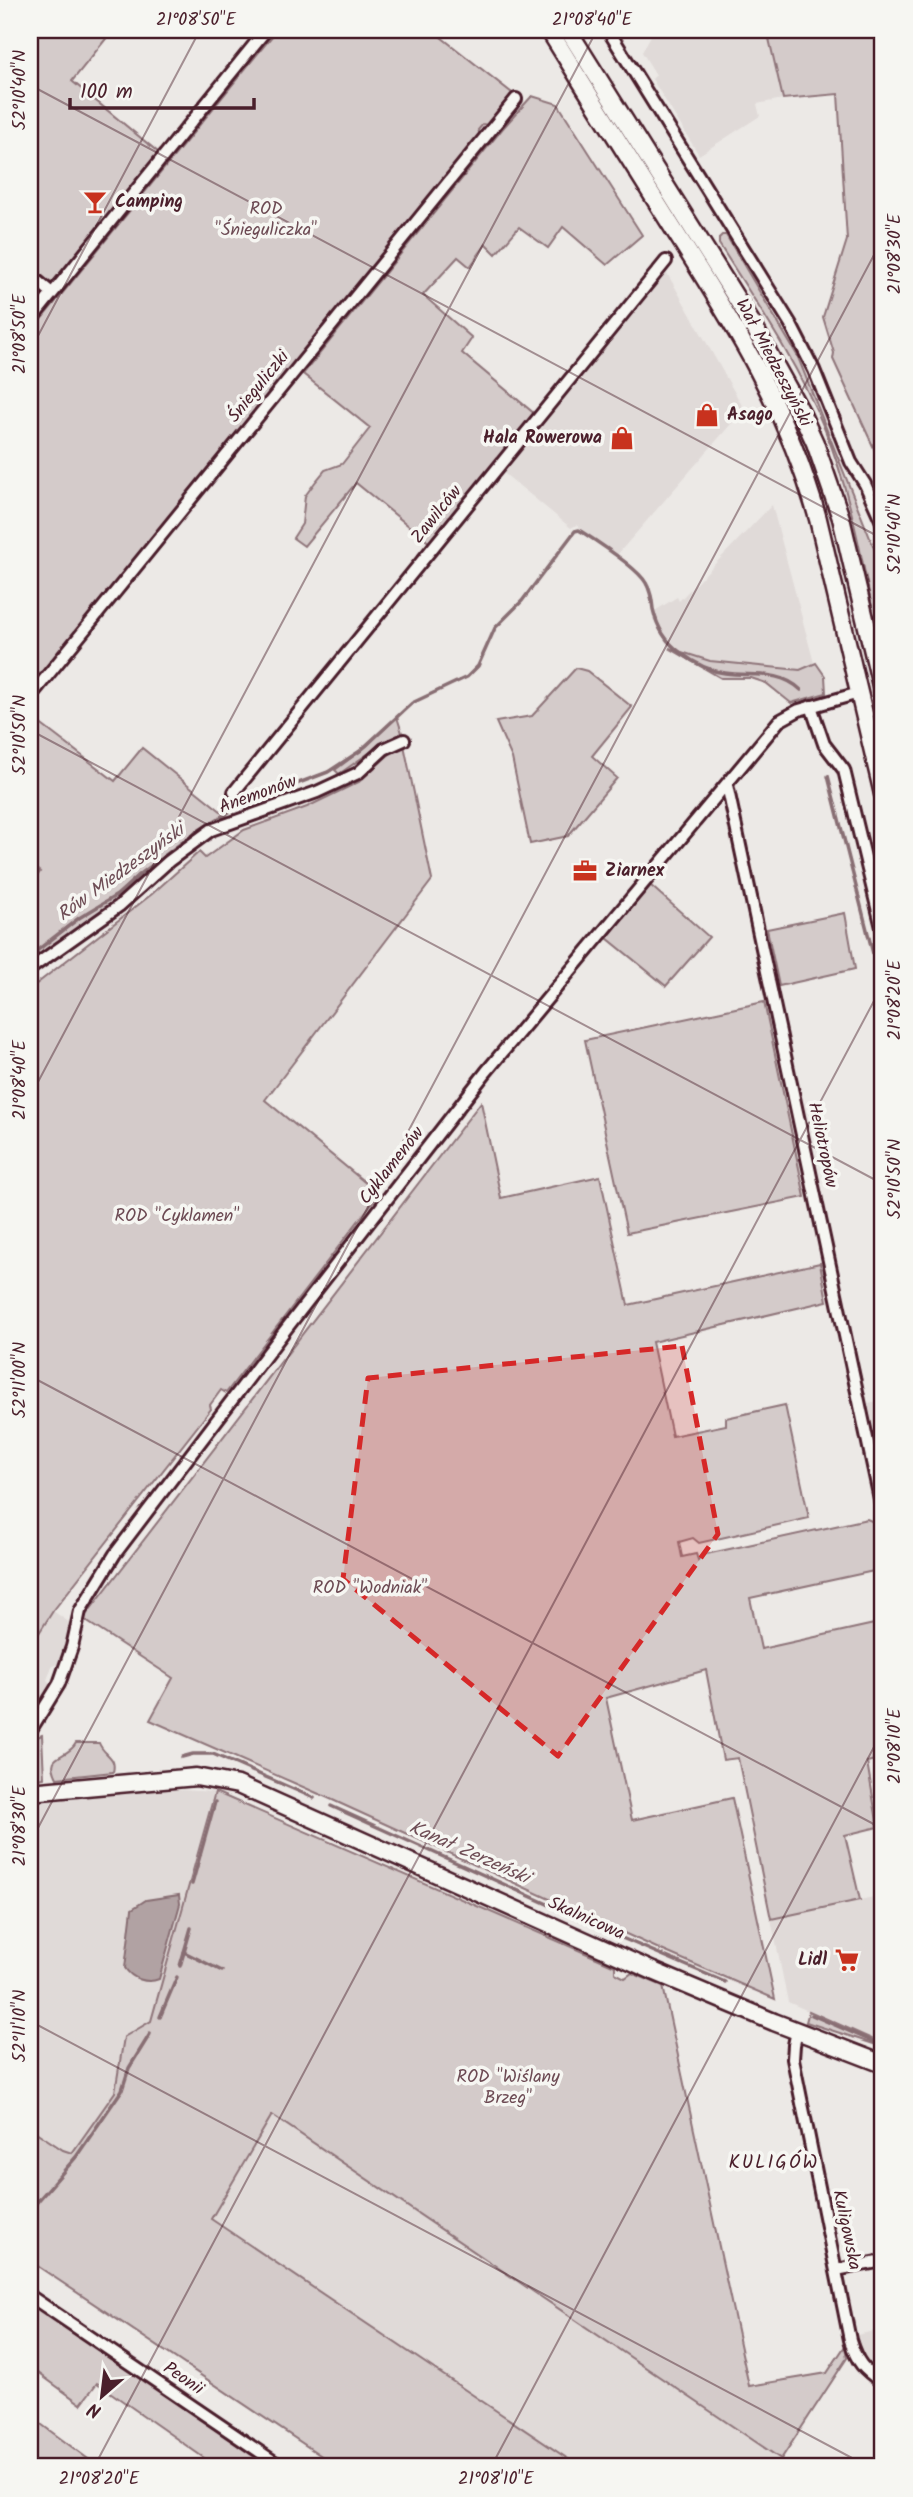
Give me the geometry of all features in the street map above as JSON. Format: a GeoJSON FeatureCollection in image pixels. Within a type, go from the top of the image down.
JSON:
{"type":"FeatureCollection","features":[{"type":"Feature","properties":{"kind":"main road","name":"Wał Miedzeszyński"},"geometry":{"type":"LineString","coordinates":[[549,30],[741,338],[776,403],[813,502],[883,794]]}},
{"type":"Feature","properties":{"kind":"main road","name":"Wał Miedzeszyński"},"geometry":{"type":"LineString","coordinates":[[568,30],[753,324],[800,410],[819,452],[841,518],[883,694]]}},
{"type":"Feature","properties":{"kind":"main road","name":"Skalnicowa"},"geometry":{"type":"LineString","coordinates":[[30,1792],[196,1777],[238,1785],[653,1970],[883,2064]]}},
{"type":"Feature","properties":{"kind":"street"},"geometry":{"type":"LineString","coordinates":[[30,321],[267,30]]}},
{"type":"Feature","properties":{"kind":"street"},"geometry":{"type":"LineString","coordinates":[[608,30],[790,323],[814,370],[851,462],[883,524]]}},
{"type":"Feature","properties":{"kind":"street","name":"Śnieguliczki"},"geometry":{"type":"LineString","coordinates":[[30,697],[516,99]]}},
{"type":"Feature","properties":{"kind":"street","name":"Zawilców"},"geometry":{"type":"LineString","coordinates":[[234,792],[666,261]]}},
{"type":"Feature","properties":{"kind":"street"},"geometry":{"type":"LineString","coordinates":[[30,275],[52,293]]}},
{"type":"Feature","properties":{"kind":"street","name":"Cyklamenów"},"geometry":{"type":"LineString","coordinates":[[30,1731],[59,1684],[72,1647],[80,1611],[115,1554],[486,1072],[779,721],[811,706],[859,693]]}},
{"type":"Feature","properties":{"kind":"street"},"geometry":{"type":"LineString","coordinates":[[811,706],[824,744],[844,770],[883,932]]}},
{"type":"Feature","properties":{"kind":"street","name":"Anemonów"},"geometry":{"type":"LineString","coordinates":[[30,969],[119,906],[169,861],[211,830],[327,788],[358,773],[384,748],[404,740]]}},
{"type":"Feature","properties":{"kind":"street","name":"Heliotropów"},"geometry":{"type":"LineString","coordinates":[[727,785],[883,1513]]}},
{"type":"Feature","properties":{"kind":"street","name":"Kuligowska"},"geometry":{"type":"LineString","coordinates":[[797,2031],[793,2059],[856,2360],[883,2383]]}},
{"type":"Feature","properties":{"kind":"street"},"geometry":{"type":"LineString","coordinates":[[836,2270],[883,2261]]}},
{"type":"Feature","properties":{"kind":"street","name":"Peonii"},"geometry":{"type":"LineString","coordinates":[[30,2295],[282,2467]]}},
{"type":"Feature","properties":{"kind":"highlighted area"},"geometry":{"type":"Polygon","coordinates":[[[682,1346],[718,1534],[558,1756],[343,1579],[368,1378],[682,1346]]]}},
{"type":"Feature","properties":{"kind":"shaded area"},"geometry":{"type":"Polygon","coordinates":[[[654,30],[767,30],[783,99],[757,104],[760,116],[699,155],[652,79],[656,75],[642,52],[654,30]]]}},
{"type":"Feature","properties":{"kind":"shaded area"},"geometry":{"type":"Polygon","coordinates":[[[663,270],[744,409],[617,555],[576,525],[571,528],[500,470],[663,270]]]}},
{"type":"Feature","properties":{"kind":"shaded area"},"geometry":{"type":"Polygon","coordinates":[[[772,505],[814,663],[801,670],[710,661],[669,648],[653,619],[653,612],[677,597],[679,601],[772,505]]]}},
{"type":"Feature","properties":{"kind":"shaded area"},"geometry":{"type":"Polygon","coordinates":[[[883,1400],[883,1477],[868,1403],[883,1400]]]}},
{"type":"Feature","properties":{"kind":"shaded area"},"geometry":{"type":"Polygon","coordinates":[[[53,1611],[73,1625],[62,1663],[52,1666],[47,1680],[50,1683],[46,1689],[48,1692],[30,1719],[30,1647],[53,1611]]]}},
{"type":"Feature","properties":{"kind":"shaded area"},"geometry":{"type":"Polygon","coordinates":[[[164,1789],[215,1792],[151,2021],[124,2037],[115,2092],[72,2153],[30,2128],[30,1803],[164,1789]]]}},
{"type":"Feature","properties":{"kind":"shaded area"},"geometry":{"type":"Polygon","coordinates":[[[179,1895],[180,1904],[159,1979],[145,1981],[136,1978],[125,1968],[132,1909],[146,1900],[179,1895]]]}},
{"type":"Feature","properties":{"kind":"shaded area"},"geometry":{"type":"Polygon","coordinates":[[[883,1895],[883,2044],[788,2002],[771,1919],[883,1895]]]}},
{"type":"Feature","properties":{"kind":"shaded area"},"geometry":{"type":"Polygon","coordinates":[[[272,2115],[793,2467],[580,2467],[211,2218],[272,2115]]]}},
{"type":"Feature","properties":{"kind":"shaded area"},"geometry":{"type":"Polygon","coordinates":[[[883,2329],[883,2370],[861,2355],[857,2335],[883,2329]]]}},
{"type":"Feature","properties":{"kind":"green space"},"geometry":{"type":"Polygon","coordinates":[[[30,30],[113,30],[72,81],[159,153],[51,284],[30,267],[30,30]]]}},
{"type":"Feature","properties":{"kind":"green space","name":"ROD \"Śnieguliczka\""},"geometry":{"type":"Polygon","coordinates":[[[277,30],[432,30],[512,93],[487,125],[483,124],[478,130],[480,134],[43,671],[37,673],[30,687],[30,333],[277,30]]]}},
{"type":"Feature","properties":{"kind":"green space"},"geometry":{"type":"Polygon","coordinates":[[[767,30],[883,30],[883,461],[877,455],[833,359],[834,353],[823,317],[847,240],[838,94],[783,99],[767,30]]]}},
{"type":"Feature","properties":{"kind":"green space"},"geometry":{"type":"Polygon","coordinates":[[[532,96],[558,104],[642,235],[607,265],[563,227],[548,248],[519,227],[496,254],[486,244],[470,267],[458,257],[423,295],[472,338],[462,353],[536,415],[431,544],[356,483],[304,546],[293,538],[302,524],[305,496],[325,470],[342,464],[370,428],[303,374],[532,96]]]}},
{"type":"Feature","properties":{"kind":"green space"},"geometry":{"type":"Polygon","coordinates":[[[722,235],[726,235],[797,355],[878,558],[883,574],[883,658],[852,514],[825,430],[790,358],[719,244],[722,235]]]}},
{"type":"Feature","properties":{"kind":"green space"},"geometry":{"type":"Polygon","coordinates":[[[669,648],[710,661],[800,670],[816,663],[825,676],[826,693],[791,703],[766,683],[751,678],[721,678],[669,648]]]}},
{"type":"Feature","properties":{"kind":"green space"},"geometry":{"type":"Polygon","coordinates":[[[576,668],[587,671],[632,707],[592,756],[617,778],[568,836],[530,844],[512,758],[496,722],[532,716],[576,668]]]}},
{"type":"Feature","properties":{"kind":"green space"},"geometry":{"type":"Polygon","coordinates":[[[30,716],[115,781],[142,748],[227,816],[196,835],[115,904],[30,962],[30,886],[40,872],[30,864],[30,716]]]}},
{"type":"Feature","properties":{"kind":"green space"},"geometry":{"type":"Polygon","coordinates":[[[397,717],[403,736],[382,744],[339,774],[335,770],[367,746],[397,717]]]}},
{"type":"Feature","properties":{"kind":"green space","name":"ROD \"Cyklamen\""},"geometry":{"type":"Polygon","coordinates":[[[404,745],[432,880],[265,1100],[379,1194],[226,1393],[221,1390],[210,1405],[211,1409],[53,1611],[30,1647],[30,989],[152,894],[199,852],[205,858],[244,830],[307,807],[359,782],[394,750],[404,745]]]}},
{"type":"Feature","properties":{"kind":"green space"},"geometry":{"type":"Polygon","coordinates":[[[650,885],[709,937],[666,986],[607,938],[650,885]]]}},
{"type":"Feature","properties":{"kind":"green space"},"geometry":{"type":"Polygon","coordinates":[[[845,913],[855,969],[779,986],[767,929],[845,913]]]}},
{"type":"Feature","properties":{"kind":"green space"},"geometry":{"type":"Polygon","coordinates":[[[764,1002],[805,1197],[627,1233],[585,1040],[764,1002]]]}},
{"type":"Feature","properties":{"kind":"green space","name":"ROD \"Wodniak\""},"geometry":{"type":"Polygon","coordinates":[[[481,1102],[501,1198],[600,1176],[628,1305],[820,1263],[827,1301],[652,1342],[672,1436],[726,1425],[726,1418],[785,1405],[809,1518],[699,1543],[693,1538],[679,1542],[682,1557],[696,1554],[698,1560],[702,1555],[867,1519],[874,1522],[883,1569],[750,1598],[761,1649],[883,1622],[883,1758],[867,1762],[878,1827],[845,1835],[860,1900],[771,1919],[738,1758],[723,1760],[706,1670],[606,1698],[632,1820],[732,1798],[775,1999],[150,1720],[173,1678],[83,1619],[481,1102]]]}},
{"type":"Feature","properties":{"kind":"green space"},"geometry":{"type":"Polygon","coordinates":[[[42,1735],[44,1778],[30,1780],[30,1747],[36,1738],[42,1735]]]}},
{"type":"Feature","properties":{"kind":"green space"},"geometry":{"type":"Polygon","coordinates":[[[76,1743],[99,1743],[112,1759],[113,1772],[57,1778],[53,1764],[55,1760],[76,1743]]]}},
{"type":"Feature","properties":{"kind":"green space","name":"ROD \"Wiślany Brzeg\""},"geometry":{"type":"Polygon","coordinates":[[[215,1792],[615,1966],[615,1973],[625,1978],[632,1973],[663,1986],[749,2386],[827,2373],[845,2346],[847,2358],[781,2459],[272,2115],[211,2219],[580,2467],[338,2467],[30,2261],[30,2218],[35,2212],[30,2209],[30,2128],[72,2153],[115,2092],[124,2037],[151,2021],[215,1792]]]}},
{"type":"Feature","properties":{"kind":"green space"},"geometry":{"type":"Polygon","coordinates":[[[809,2011],[883,2044],[883,2047],[806,2022],[809,2011]]]}},
{"type":"Feature","properties":{"kind":"green space"},"geometry":{"type":"Polygon","coordinates":[[[30,2301],[273,2467],[217,2467],[97,2383],[81,2404],[30,2367],[30,2301]]]}},
{"type":"Feature","properties":{"kind":"green space"},"geometry":{"type":"Polygon","coordinates":[[[30,2416],[99,2467],[30,2467],[30,2416]]]}},
{"type":"Feature","properties":{"kind":"waterway","name":"Rów Miedzeszyński"},"geometry":{"type":"LineString","coordinates":[[251,801],[328,772],[360,751],[412,703],[467,677],[478,666],[495,628],[522,601],[575,531],[579,530],[616,555],[641,577],[649,589],[660,628],[671,644],[686,657],[719,672],[774,676],[793,683],[801,690]]}},
{"type":"Feature","properties":{"kind":"waterway","name":"Rów Miedzeszyński"},"geometry":{"type":"LineString","coordinates":[[828,776],[883,993]]}},
{"type":"Feature","properties":{"kind":"waterway","name":"Rów Miedzeszyński"},"geometry":{"type":"LineString","coordinates":[[30,956],[79,918],[117,895],[196,832],[229,812]]}},
{"type":"Feature","properties":{"kind":"waterway","name":"Kanał Zerzeński"},"geometry":{"type":"LineString","coordinates":[[182,1757],[213,1754],[314,1798]]}},
{"type":"Feature","properties":{"kind":"waterway","name":"Kanał Zerzeński"},"geometry":{"type":"LineString","coordinates":[[192,1884],[215,1802]]}},
{"type":"Feature","properties":{"kind":"waterway","name":"Kanał Zerzeński"},"geometry":{"type":"LineString","coordinates":[[331,1806],[596,1926]]}},
{"type":"Feature","properties":{"kind":"waterway","name":"Kanał Zerzeński"},"geometry":{"type":"LineString","coordinates":[[180,1966],[191,1928]]}},
{"type":"Feature","properties":{"kind":"waterway","name":"Kanał Zerzeński"},"geometry":{"type":"LineString","coordinates":[[615,1935],[725,1982]]}},
{"type":"Feature","properties":{"kind":"waterway","name":"Kanał Zerzeński"},"geometry":{"type":"LineString","coordinates":[[184,1952],[222,1971]]}},
{"type":"Feature","properties":{"kind":"waterway","name":"Kanał Zerzeński"},"geometry":{"type":"LineString","coordinates":[[160,2017],[177,1977]]}},
{"type":"Feature","properties":{"kind":"waterway","name":"Kanał Zerzeński"},"geometry":{"type":"LineString","coordinates":[[812,2015],[883,2046]]}},
{"type":"Feature","properties":{"kind":"waterway","name":"Kanał Zerzeński"},"geometry":{"type":"LineString","coordinates":[[30,2210],[76,2157],[122,2090],[129,2068],[150,2034]]}},
{"type":"Feature","properties":{"kind":"place","name":"Camping"},"geometry":{"type":"Point","coordinates":[95,202]}},
{"type":"Feature","properties":{"kind":"place","name":"Asago"},"geometry":{"type":"Point","coordinates":[707,415]}},
{"type":"Feature","properties":{"kind":"place","name":"Hala Rowerowa"},"geometry":{"type":"Point","coordinates":[622,438]}},
{"type":"Feature","properties":{"kind":"place","name":"Ziarnex"},"geometry":{"type":"Point","coordinates":[585,871]}},
{"type":"Feature","properties":{"kind":"place","name":"Lidl"},"geometry":{"type":"Point","coordinates":[847,1960]}},
{"type":"Feature","properties":{"kind":"district","name":"KULIGÓW"},"geometry":{"type":"Point","coordinates":[774,2163]}}]}
